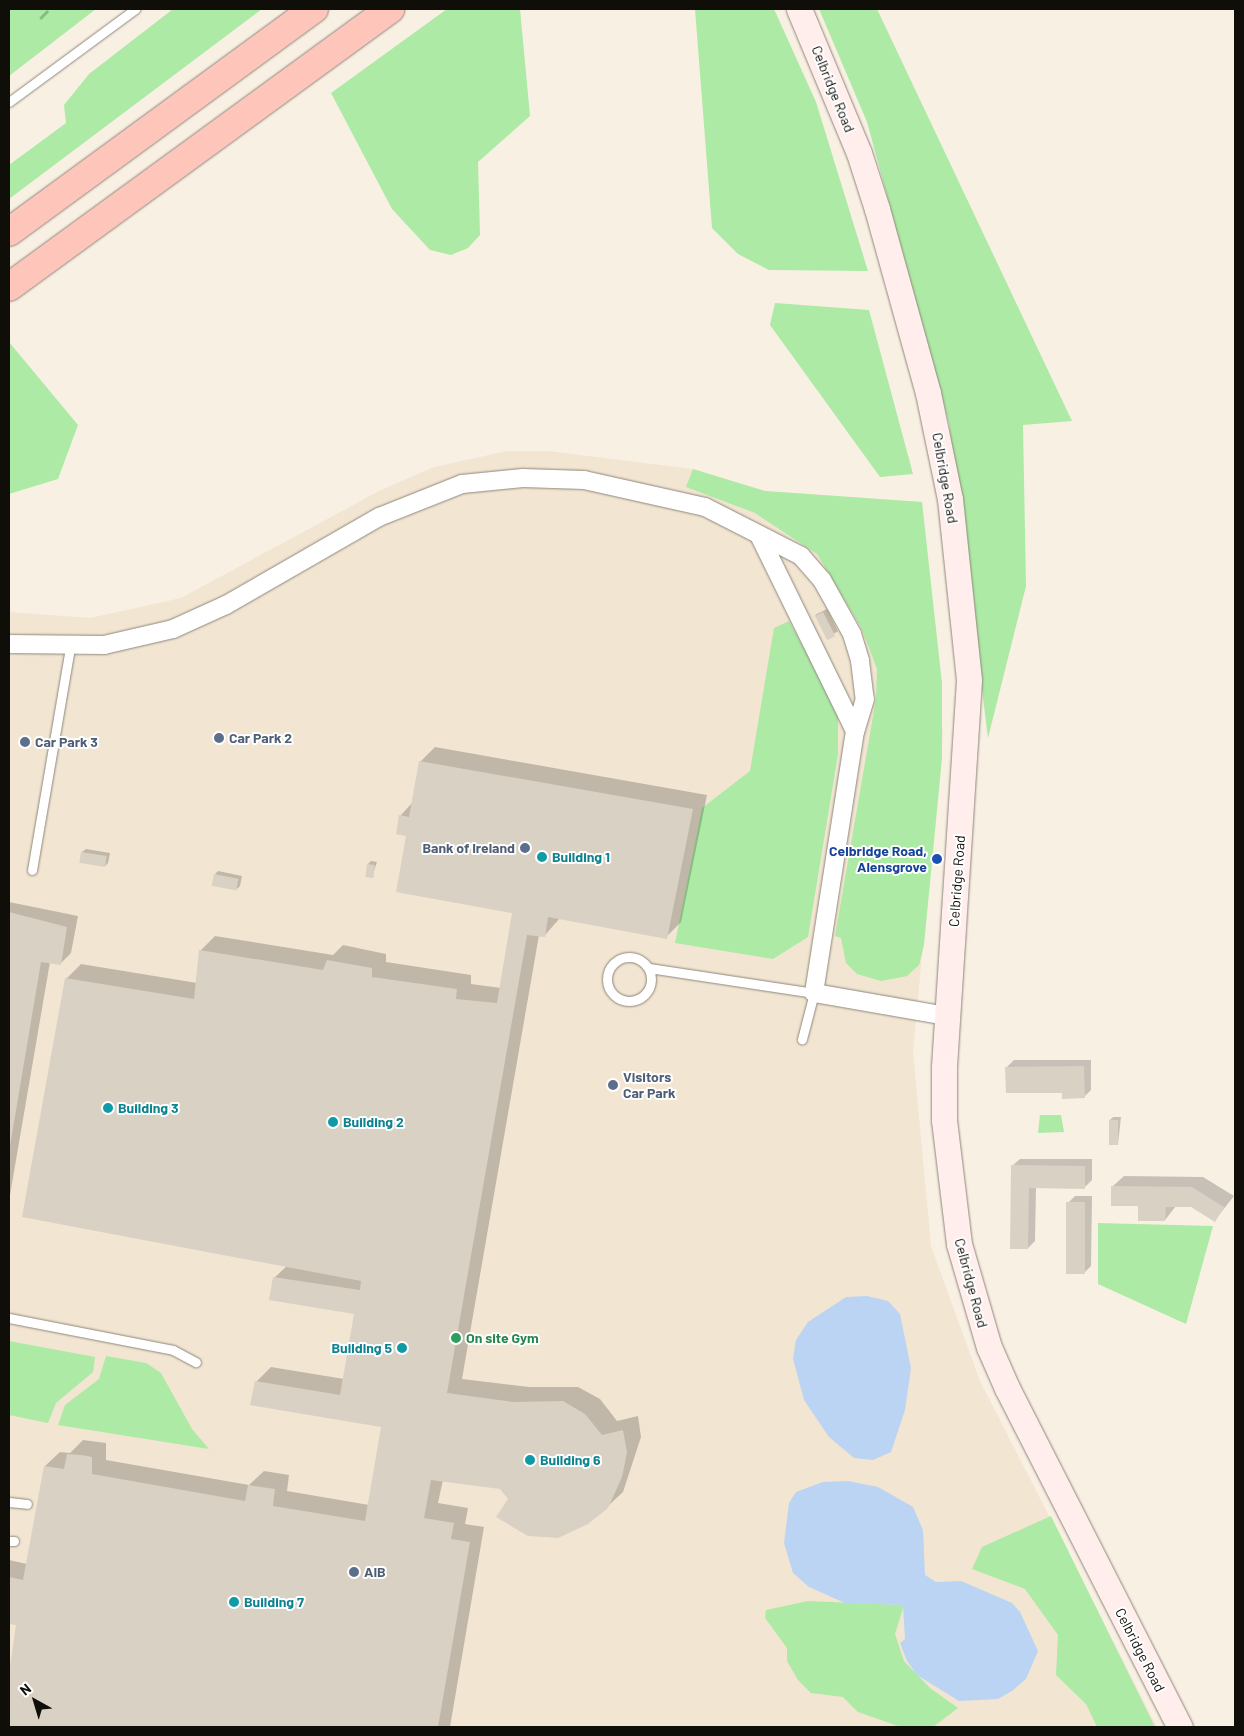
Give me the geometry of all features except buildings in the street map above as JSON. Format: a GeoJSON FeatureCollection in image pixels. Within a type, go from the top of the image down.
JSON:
{"type":"FeatureCollection","features":[{"type":"Feature","properties":{"kind":"highway"},"geometry":{"type":"LineString","coordinates":[[9,232],[314,9]]}},
{"type":"Feature","properties":{"kind":"highway"},"geometry":{"type":"LineString","coordinates":[[9,287],[390,9]]}},
{"type":"Feature","properties":{"kind":"main road","name":"Celbridge Road"},"geometry":{"type":"LineString","coordinates":[[800,9],[877,209],[928,393],[950,499],[968,680],[947,1016],[944,1120],[959,1244],[976,1306],[1008,1388],[1180,1727]]}},
{"type":"Feature","properties":{"kind":"street"},"geometry":{"type":"LineString","coordinates":[[9,644],[70,647],[112,643],[173,629],[226,605],[379,517],[436,492],[478,482],[524,478],[611,484],[705,507],[801,556],[812,568],[852,634],[865,700],[855,731],[814,993],[947,1016]]}},
{"type":"Feature","properties":{"kind":"street"},"geometry":{"type":"LineString","coordinates":[[758,535],[855,731]]}},
{"type":"Feature","properties":{"kind":"lane"},"geometry":{"type":"LineString","coordinates":[[9,102],[135,9]]}},
{"type":"Feature","properties":{"kind":"lane"},"geometry":{"type":"LineString","coordinates":[[32,870],[70,647]]}},
{"type":"Feature","properties":{"kind":"lane"},"geometry":{"type":"LineString","coordinates":[[649,968],[652,982],[640,999],[620,1000],[608,989],[609,970],[618,960],[638,959],[649,968],[814,993],[802,1040]]}},
{"type":"Feature","properties":{"kind":"lane"},"geometry":{"type":"LineString","coordinates":[[9,1318],[172,1350],[196,1362]]}},
{"type":"Feature","properties":{"kind":"lane"},"geometry":{"type":"LineString","coordinates":[[9,1502],[27,1504]]}},
{"type":"Feature","properties":{"kind":"shaded area"},"geometry":{"type":"Polygon","coordinates":[[[507,451],[548,451],[693,469],[765,491],[922,502],[943,735],[913,1051],[931,1246],[980,1381],[1157,1727],[9,1727],[9,612],[90,618],[181,598],[381,490],[434,467],[507,451]]]}},
{"type":"Feature","properties":{"kind":"green space"},"geometry":{"type":"Polygon","coordinates":[[[9,9],[96,9],[9,76],[9,9]]]}},
{"type":"Feature","properties":{"kind":"green space"},"geometry":{"type":"Polygon","coordinates":[[[173,9],[262,9],[9,199],[9,165],[66,123],[64,105],[89,74],[173,9]]]}},
{"type":"Feature","properties":{"kind":"green space"},"geometry":{"type":"Polygon","coordinates":[[[447,9],[520,9],[530,116],[478,162],[480,235],[468,248],[451,255],[430,250],[392,209],[331,93],[447,9]]]}},
{"type":"Feature","properties":{"kind":"green space"},"geometry":{"type":"Polygon","coordinates":[[[695,9],[774,9],[816,102],[868,271],[769,270],[738,254],[712,228],[695,9]]]}},
{"type":"Feature","properties":{"kind":"green space"},"geometry":{"type":"Polygon","coordinates":[[[819,9],[877,9],[1072,421],[1023,425],[1026,586],[988,738],[949,423],[867,122],[819,9]]]}},
{"type":"Feature","properties":{"kind":"green space"},"geometry":{"type":"Polygon","coordinates":[[[775,303],[869,310],[913,474],[880,477],[770,325],[775,303]]]}},
{"type":"Feature","properties":{"kind":"green space"},"geometry":{"type":"Polygon","coordinates":[[[9,342],[78,425],[58,479],[9,494],[9,342]]]}},
{"type":"Feature","properties":{"kind":"green space"},"geometry":{"type":"Polygon","coordinates":[[[693,469],[765,491],[922,502],[942,683],[942,758],[924,945],[919,965],[907,976],[881,981],[857,974],[846,963],[841,938],[835,936],[876,699],[877,669],[861,627],[817,554],[755,513],[686,487],[693,469]]]}},
{"type":"Feature","properties":{"kind":"green space"},"geometry":{"type":"Polygon","coordinates":[[[789,621],[838,711],[838,754],[808,937],[773,959],[675,943],[702,808],[750,771],[774,628],[789,621]]]}},
{"type":"Feature","properties":{"kind":"green space"},"geometry":{"type":"Polygon","coordinates":[[[1040,1115],[1061,1115],[1064,1132],[1038,1133],[1040,1115]]]}},
{"type":"Feature","properties":{"kind":"green space"},"geometry":{"type":"Polygon","coordinates":[[[1098,1223],[1213,1226],[1186,1324],[1098,1284],[1098,1223]]]}},
{"type":"Feature","properties":{"kind":"green space"},"geometry":{"type":"Polygon","coordinates":[[[9,1341],[95,1357],[93,1372],[56,1403],[48,1423],[9,1415],[9,1341]]]}},
{"type":"Feature","properties":{"kind":"green space"},"geometry":{"type":"Polygon","coordinates":[[[106,1356],[146,1363],[161,1373],[192,1429],[209,1449],[58,1425],[65,1405],[99,1379],[106,1356]]]}},
{"type":"Feature","properties":{"kind":"green space"},"geometry":{"type":"Polygon","coordinates":[[[1051,1516],[1155,1727],[1097,1727],[1086,1704],[1056,1675],[1058,1635],[1025,1589],[972,1569],[982,1547],[1051,1516]]]}},
{"type":"Feature","properties":{"kind":"green space"},"geometry":{"type":"Polygon","coordinates":[[[808,1601],[904,1605],[895,1634],[904,1661],[930,1688],[958,1708],[933,1727],[901,1727],[858,1712],[843,1697],[811,1693],[798,1680],[787,1661],[787,1648],[765,1618],[766,1610],[808,1601]]]}},
{"type":"Feature","properties":{"kind":"water"},"geometry":{"type":"Polygon","coordinates":[[[867,1296],[888,1301],[900,1314],[911,1368],[905,1410],[891,1452],[873,1460],[854,1458],[829,1437],[804,1400],[793,1359],[796,1340],[808,1322],[846,1297],[867,1296]]]}},
{"type":"Feature","properties":{"kind":"water"},"geometry":{"type":"Polygon","coordinates":[[[848,1481],[878,1487],[913,1507],[923,1530],[925,1575],[936,1582],[961,1581],[1012,1603],[1020,1612],[1038,1651],[1026,1679],[1012,1691],[998,1699],[959,1701],[917,1675],[907,1661],[900,1643],[905,1639],[903,1605],[845,1603],[809,1587],[793,1573],[784,1543],[789,1503],[796,1492],[823,1482],[848,1481]]]}},
{"type":"Feature","properties":{"kind":"place","name":"Car Park 2"},"geometry":{"type":"Point","coordinates":[219,738]}},
{"type":"Feature","properties":{"kind":"place","name":"Car Park 3"},"geometry":{"type":"Point","coordinates":[25,742]}},
{"type":"Feature","properties":{"kind":"place","name":"Bank of Ireland"},"geometry":{"type":"Point","coordinates":[525,848]}},
{"type":"Feature","properties":{"kind":"place","name":"Building 1"},"geometry":{"type":"Point","coordinates":[542,857]}},
{"type":"Feature","properties":{"kind":"place","name":"Celbridge Road, Alensgrove"},"geometry":{"type":"Point","coordinates":[937,859]}},
{"type":"Feature","properties":{"kind":"place","name":"Visitors Car Park"},"geometry":{"type":"Point","coordinates":[613,1085]}},
{"type":"Feature","properties":{"kind":"place","name":"Building 3"},"geometry":{"type":"Point","coordinates":[108,1108]}},
{"type":"Feature","properties":{"kind":"place","name":"Building 2"},"geometry":{"type":"Point","coordinates":[333,1122]}},
{"type":"Feature","properties":{"kind":"place","name":"On site Gym"},"geometry":{"type":"Point","coordinates":[456,1338]}},
{"type":"Feature","properties":{"kind":"place","name":"Building 5"},"geometry":{"type":"Point","coordinates":[402,1348]}},
{"type":"Feature","properties":{"kind":"place","name":"Building 6"},"geometry":{"type":"Point","coordinates":[530,1460]}},
{"type":"Feature","properties":{"kind":"place","name":"AIB"},"geometry":{"type":"Point","coordinates":[354,1572]}},
{"type":"Feature","properties":{"kind":"place","name":"Building 7"},"geometry":{"type":"Point","coordinates":[234,1602]}}]}
